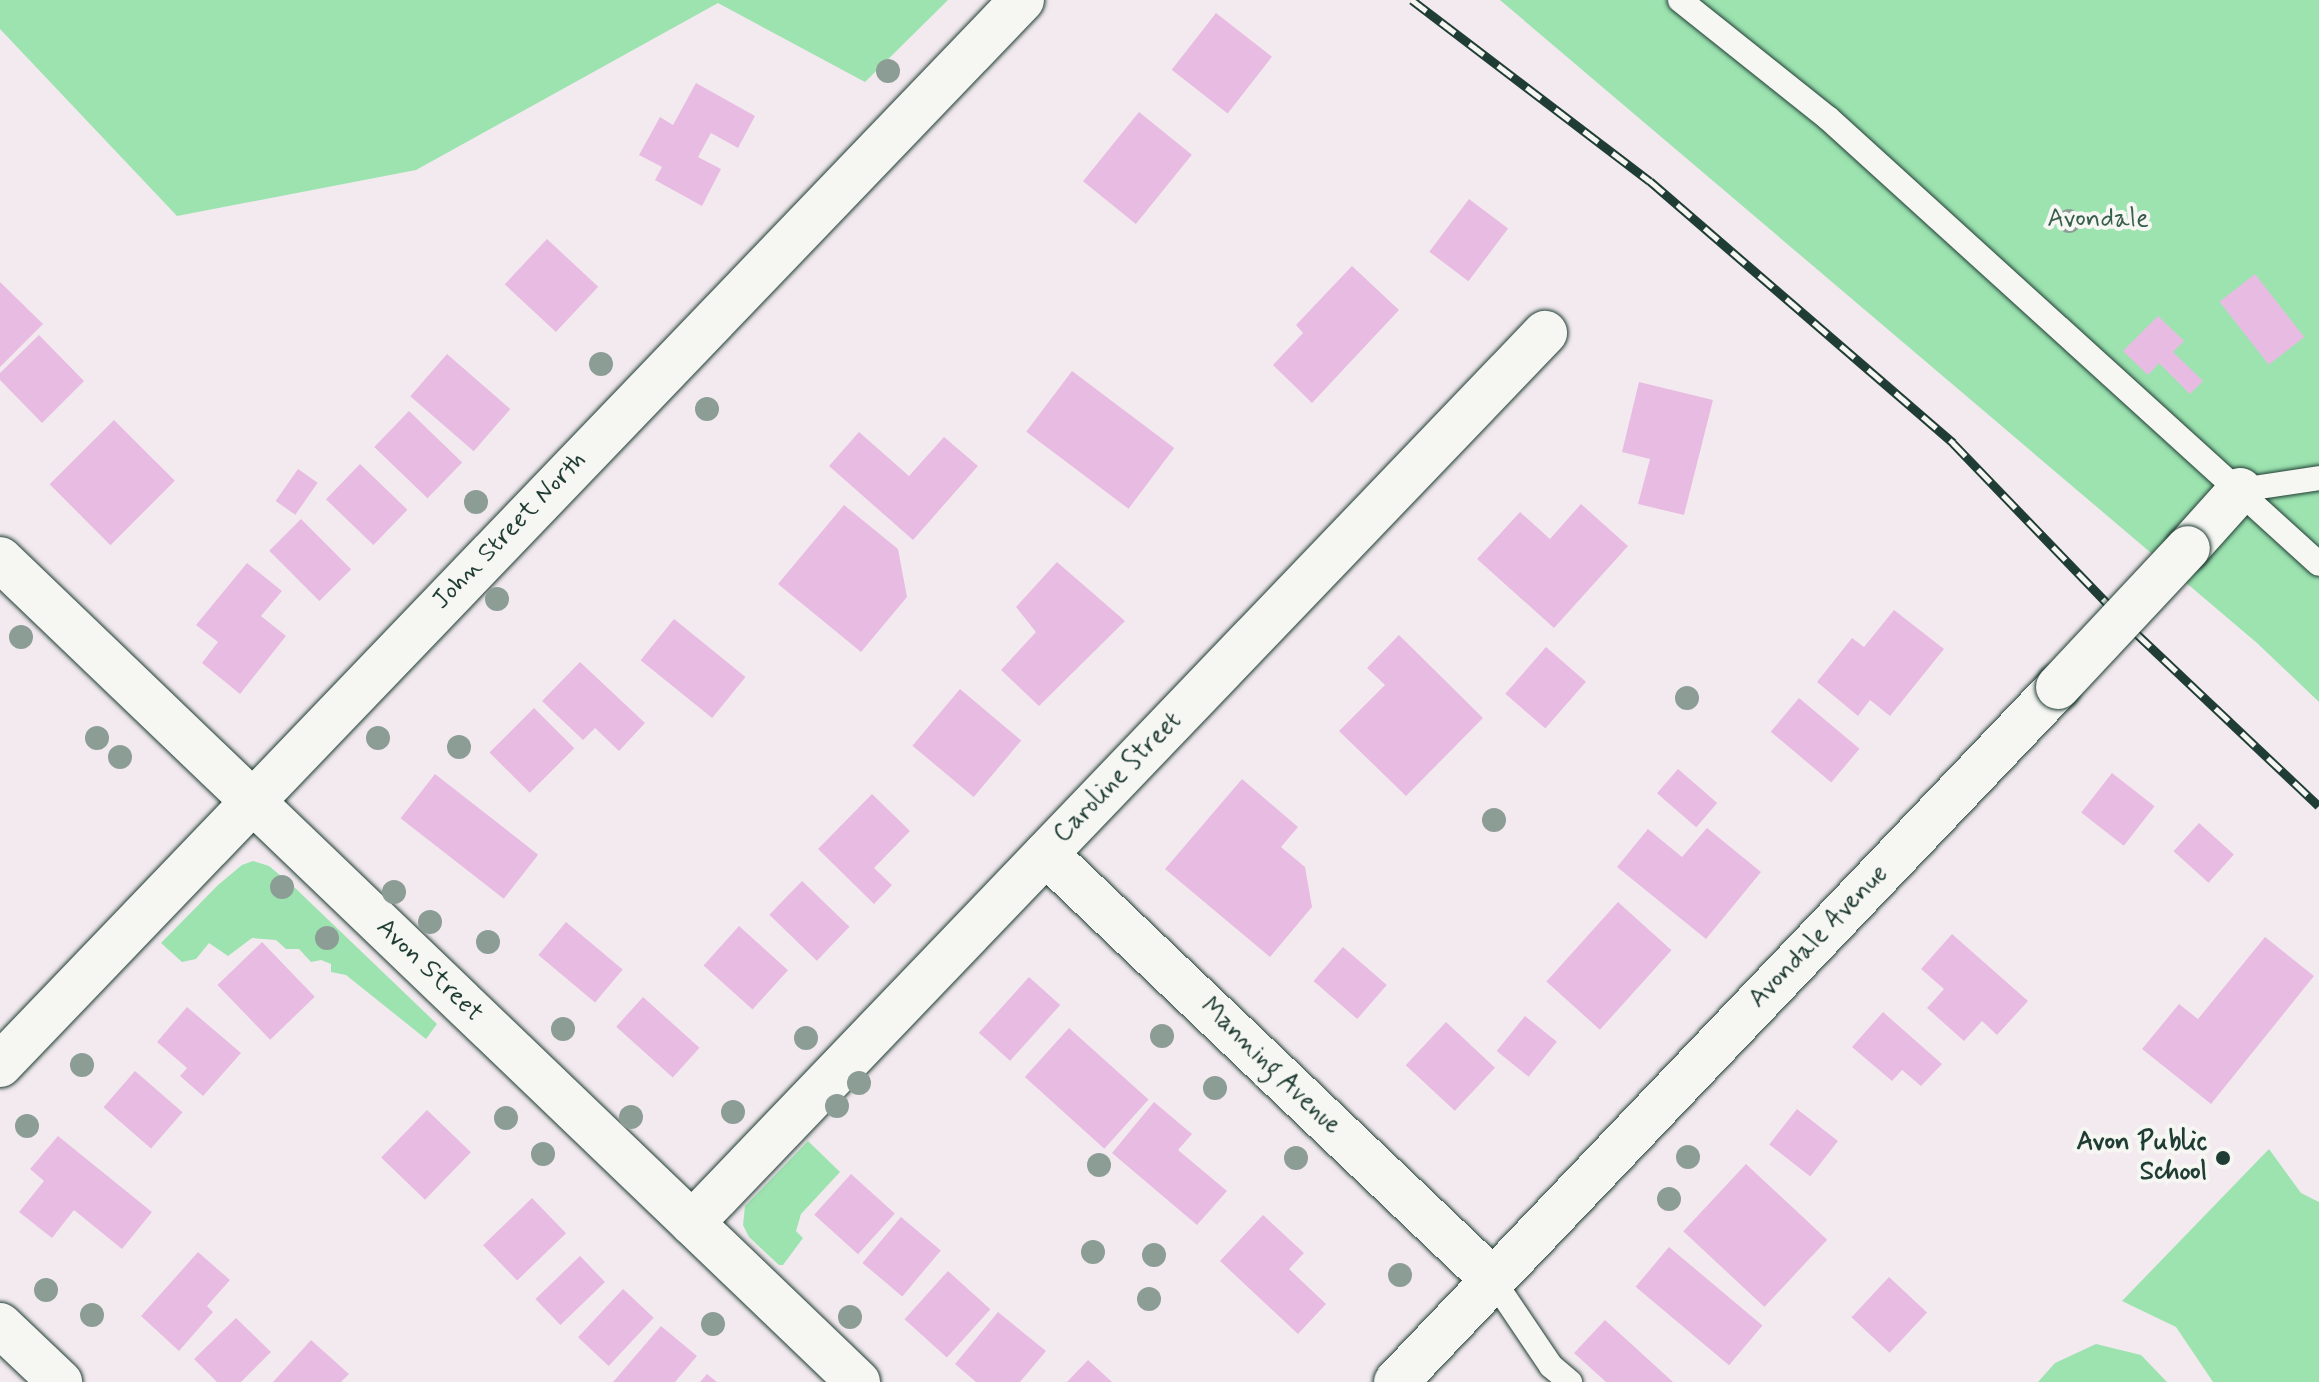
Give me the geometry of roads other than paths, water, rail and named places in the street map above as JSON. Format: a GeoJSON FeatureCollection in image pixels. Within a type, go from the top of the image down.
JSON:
{"type":"FeatureCollection","features":[{"type":"Feature","properties":{"kind":"street","name":"John Street North"},"geometry":{"type":"LineString","coordinates":[[0,1065],[1022,0]]}},
{"type":"Feature","properties":{"kind":"street","name":"Caroline Street"},"geometry":{"type":"LineString","coordinates":[[692,1223],[1545,333]]}},
{"type":"Feature","properties":{"kind":"street","name":"Avondale Avenue"},"geometry":{"type":"LineString","coordinates":[[1396,1382],[2058,687],[2240,490]]}},
{"type":"Feature","properties":{"kind":"street","name":"Avon Street"},"geometry":{"type":"LineString","coordinates":[[0,559],[858,1382]]}},
{"type":"Feature","properties":{"kind":"street","name":"Manning Avenue"},"geometry":{"type":"LineString","coordinates":[[1046,854],[1493,1280]]}},
{"type":"Feature","properties":{"kind":"street"},"geometry":{"type":"LineString","coordinates":[[0,1325],[60,1382]]}},
{"type":"Feature","properties":{"kind":"lane"},"geometry":{"type":"LineString","coordinates":[[1680,0],[1828,118],[2319,564]]}},
{"type":"Feature","properties":{"kind":"lane"},"geometry":{"type":"LineString","coordinates":[[2240,490],[2319,478]]}},
{"type":"Feature","properties":{"kind":"lane"},"geometry":{"type":"LineString","coordinates":[[1493,1280],[1551,1366],[1570,1382]]}},
{"type":"Feature","properties":{"kind":"railway"},"geometry":{"type":"LineString","coordinates":[[1412,0],[1650,181],[1953,443],[2137,634],[2319,806]]}},
{"type":"Feature","properties":{"kind":"place","name":"Avon Public School"},"geometry":{"type":"Point","coordinates":[2223,1158]}},
{"type":"Feature","properties":{"kind":"park label","name":"Avondale"},"geometry":{"type":"Point","coordinates":[2098,220]}}]}
